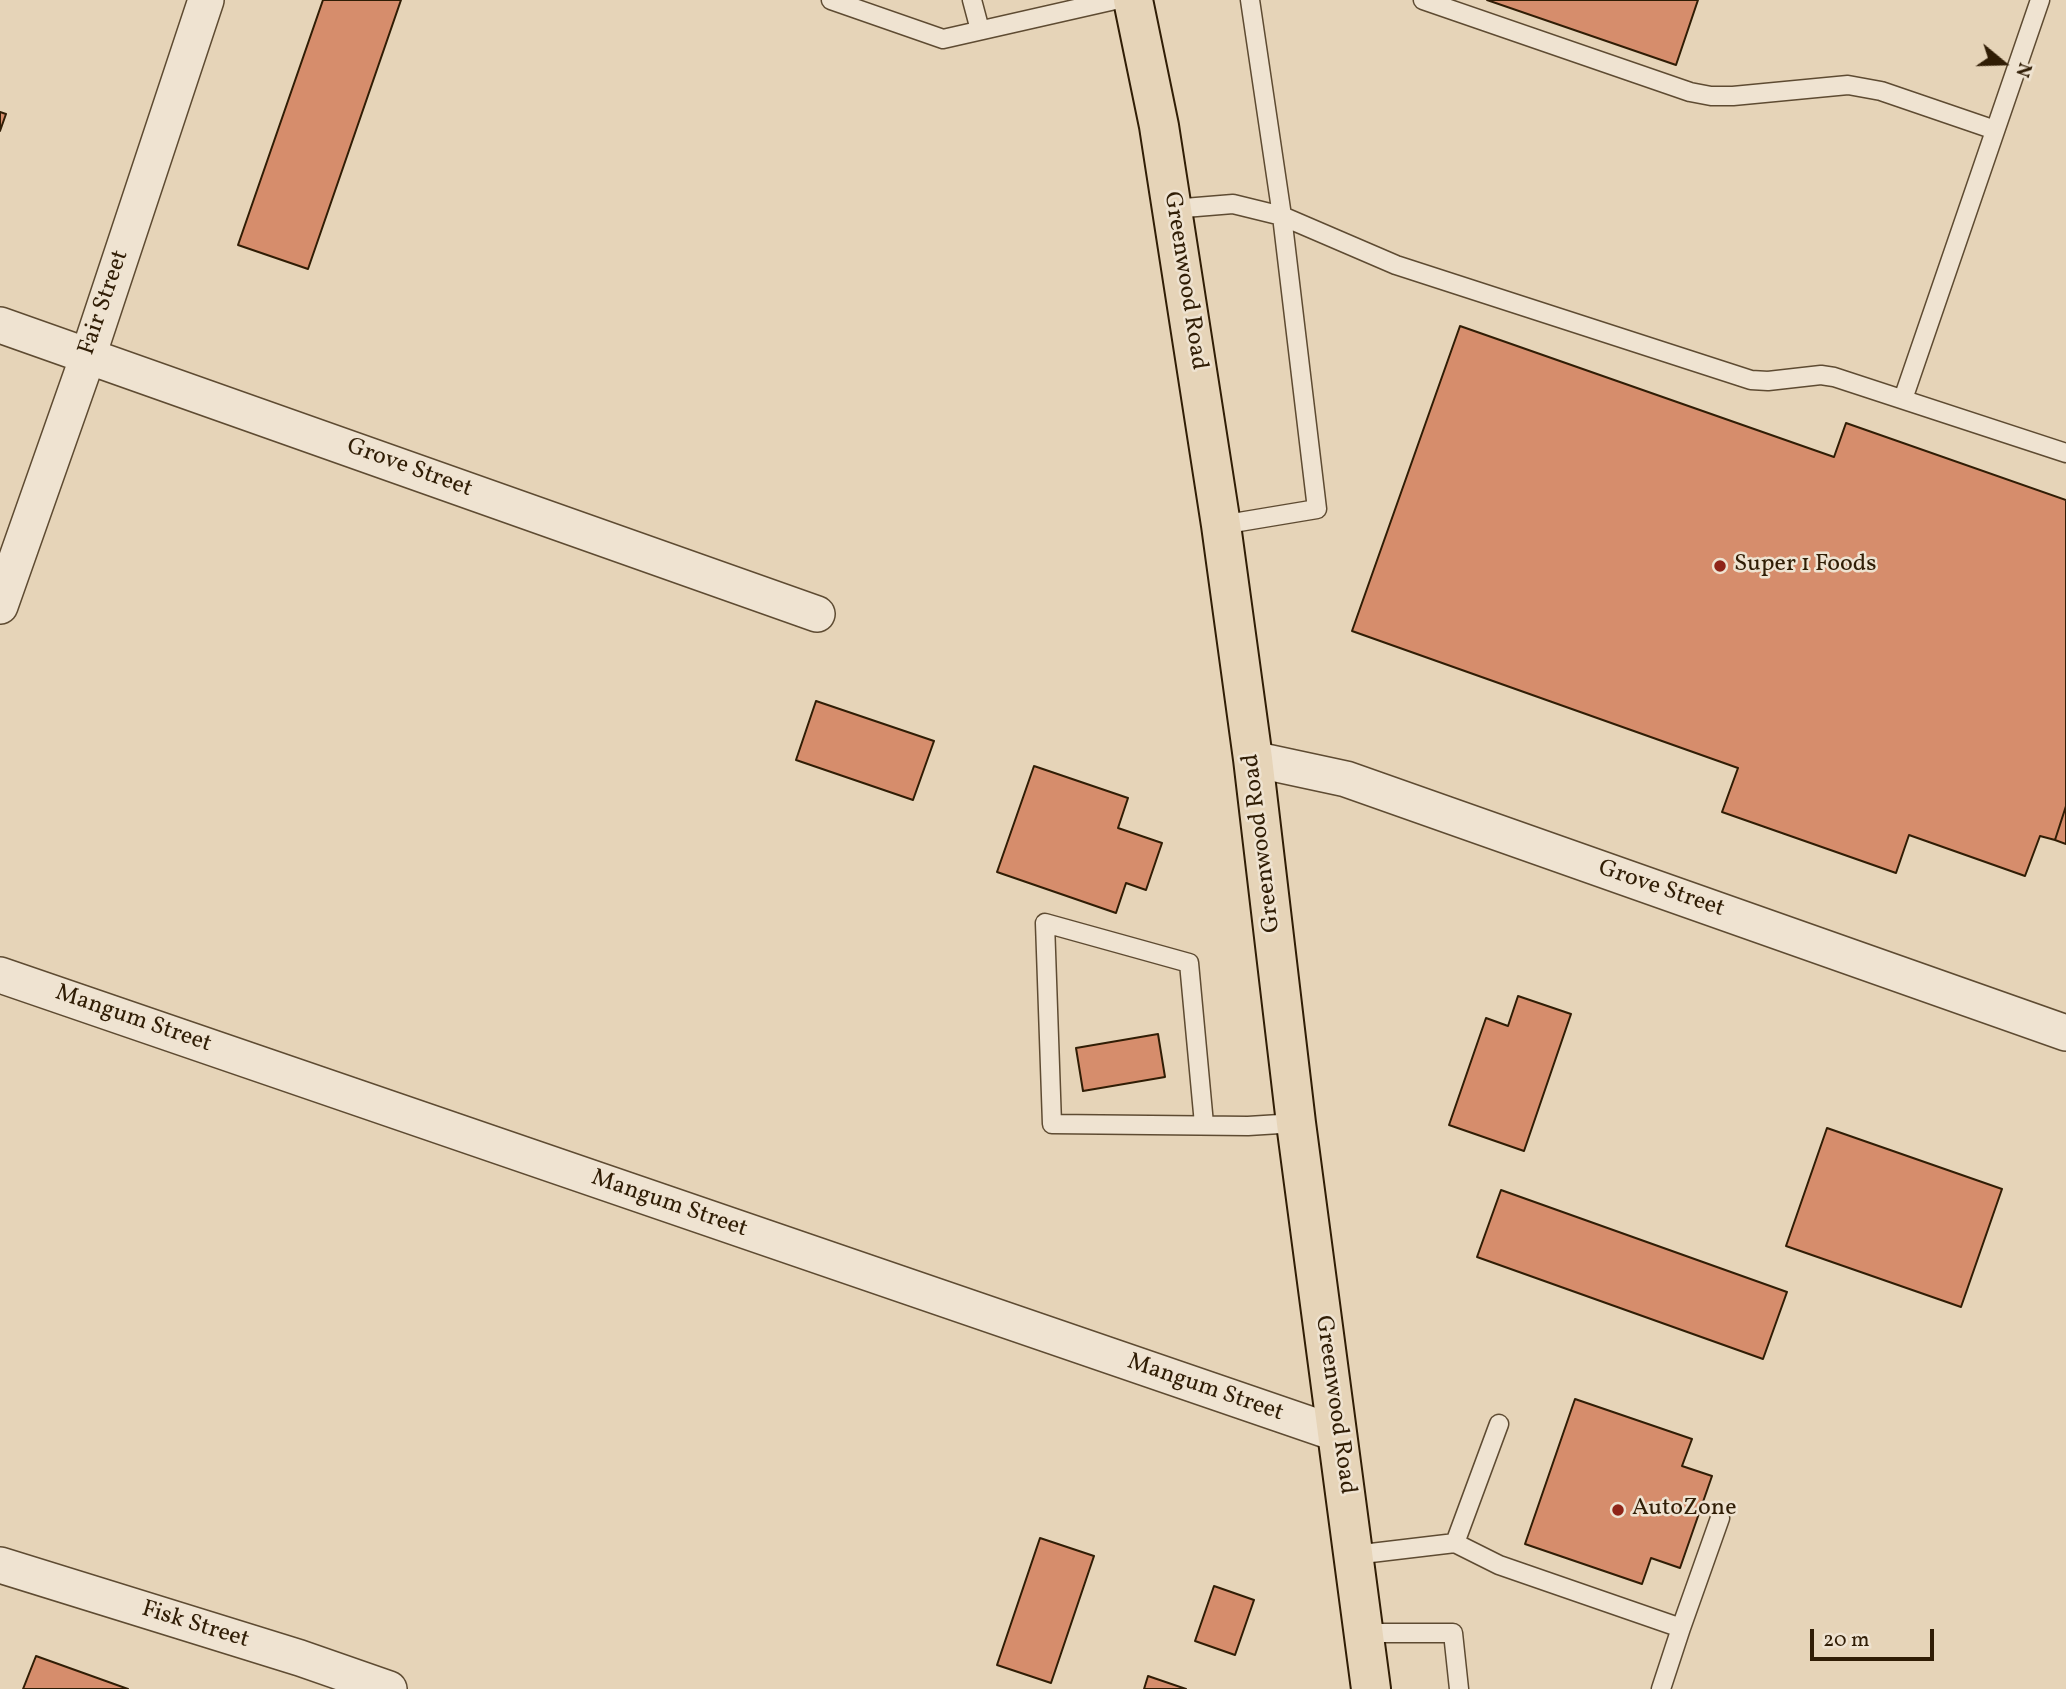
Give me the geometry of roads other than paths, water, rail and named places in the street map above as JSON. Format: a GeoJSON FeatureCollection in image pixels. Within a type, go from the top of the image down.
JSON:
{"type":"FeatureCollection","features":[{"type":"Feature","properties":{"kind":"main road","name":"Greenwood Road"},"geometry":{"type":"LineString","coordinates":[[1133,0],[1159,126],[1221,525],[1371,1689]]}},
{"type":"Feature","properties":{"kind":"street","name":"Fair Street"},"geometry":{"type":"LineString","coordinates":[[0,606],[88,356],[206,0]]}},
{"type":"Feature","properties":{"kind":"street","name":"Grove Street"},"geometry":{"type":"LineString","coordinates":[[0,325],[817,614]]}},
{"type":"Feature","properties":{"kind":"street","name":"Grove Street"},"geometry":{"type":"LineString","coordinates":[[1253,759],[1346,779],[2066,1033]]}},
{"type":"Feature","properties":{"kind":"street","name":"Mangum Street"},"geometry":{"type":"LineString","coordinates":[[0,975],[1338,1434]]}},
{"type":"Feature","properties":{"kind":"street","name":"Fisk Street"},"geometry":{"type":"LineString","coordinates":[[0,1565],[300,1658],[389,1689]]}},
{"type":"Feature","properties":{"kind":"lane"},"geometry":{"type":"LineString","coordinates":[[831,0],[943,38],[1115,0]]}},
{"type":"Feature","properties":{"kind":"lane"},"geometry":{"type":"LineString","coordinates":[[972,0],[980,30]]}},
{"type":"Feature","properties":{"kind":"lane"},"geometry":{"type":"LineString","coordinates":[[1221,525],[1317,509],[1282,216],[1250,0]]}},
{"type":"Feature","properties":{"kind":"lane"},"geometry":{"type":"LineString","coordinates":[[1423,0],[1689,92],[1733,96],[1848,85],[1881,91],[1995,130]]}},
{"type":"Feature","properties":{"kind":"lane"},"geometry":{"type":"LineString","coordinates":[[1903,398],[2040,0]]}},
{"type":"Feature","properties":{"kind":"lane"},"geometry":{"type":"LineString","coordinates":[[1172,209],[1233,204],[1282,216],[1396,265],[1751,380],[1768,381],[1821,375],[1834,377],[2066,453]]}},
{"type":"Feature","properties":{"kind":"lane"},"geometry":{"type":"LineString","coordinates":[[1204,1125],[1189,963],[1045,923],[1052,1124],[1248,1126],[1296,1123]]}},
{"type":"Feature","properties":{"kind":"lane"},"geometry":{"type":"LineString","coordinates":[[1455,1543],[1499,1424]]}},
{"type":"Feature","properties":{"kind":"lane"},"geometry":{"type":"LineString","coordinates":[[1661,1689],[1720,1518]]}},
{"type":"Feature","properties":{"kind":"lane"},"geometry":{"type":"LineString","coordinates":[[1354,1555],[1455,1543],[1499,1565],[1681,1628]]}},
{"type":"Feature","properties":{"kind":"lane"},"geometry":{"type":"LineString","coordinates":[[1364,1633],[1453,1633],[1459,1689]]}},
{"type":"Feature","properties":{"kind":"place","name":"Super 1 Foods"},"geometry":{"type":"Point","coordinates":[1720,566]}},
{"type":"Feature","properties":{"kind":"place","name":"AutoZone"},"geometry":{"type":"Point","coordinates":[1618,1510]}}]}
